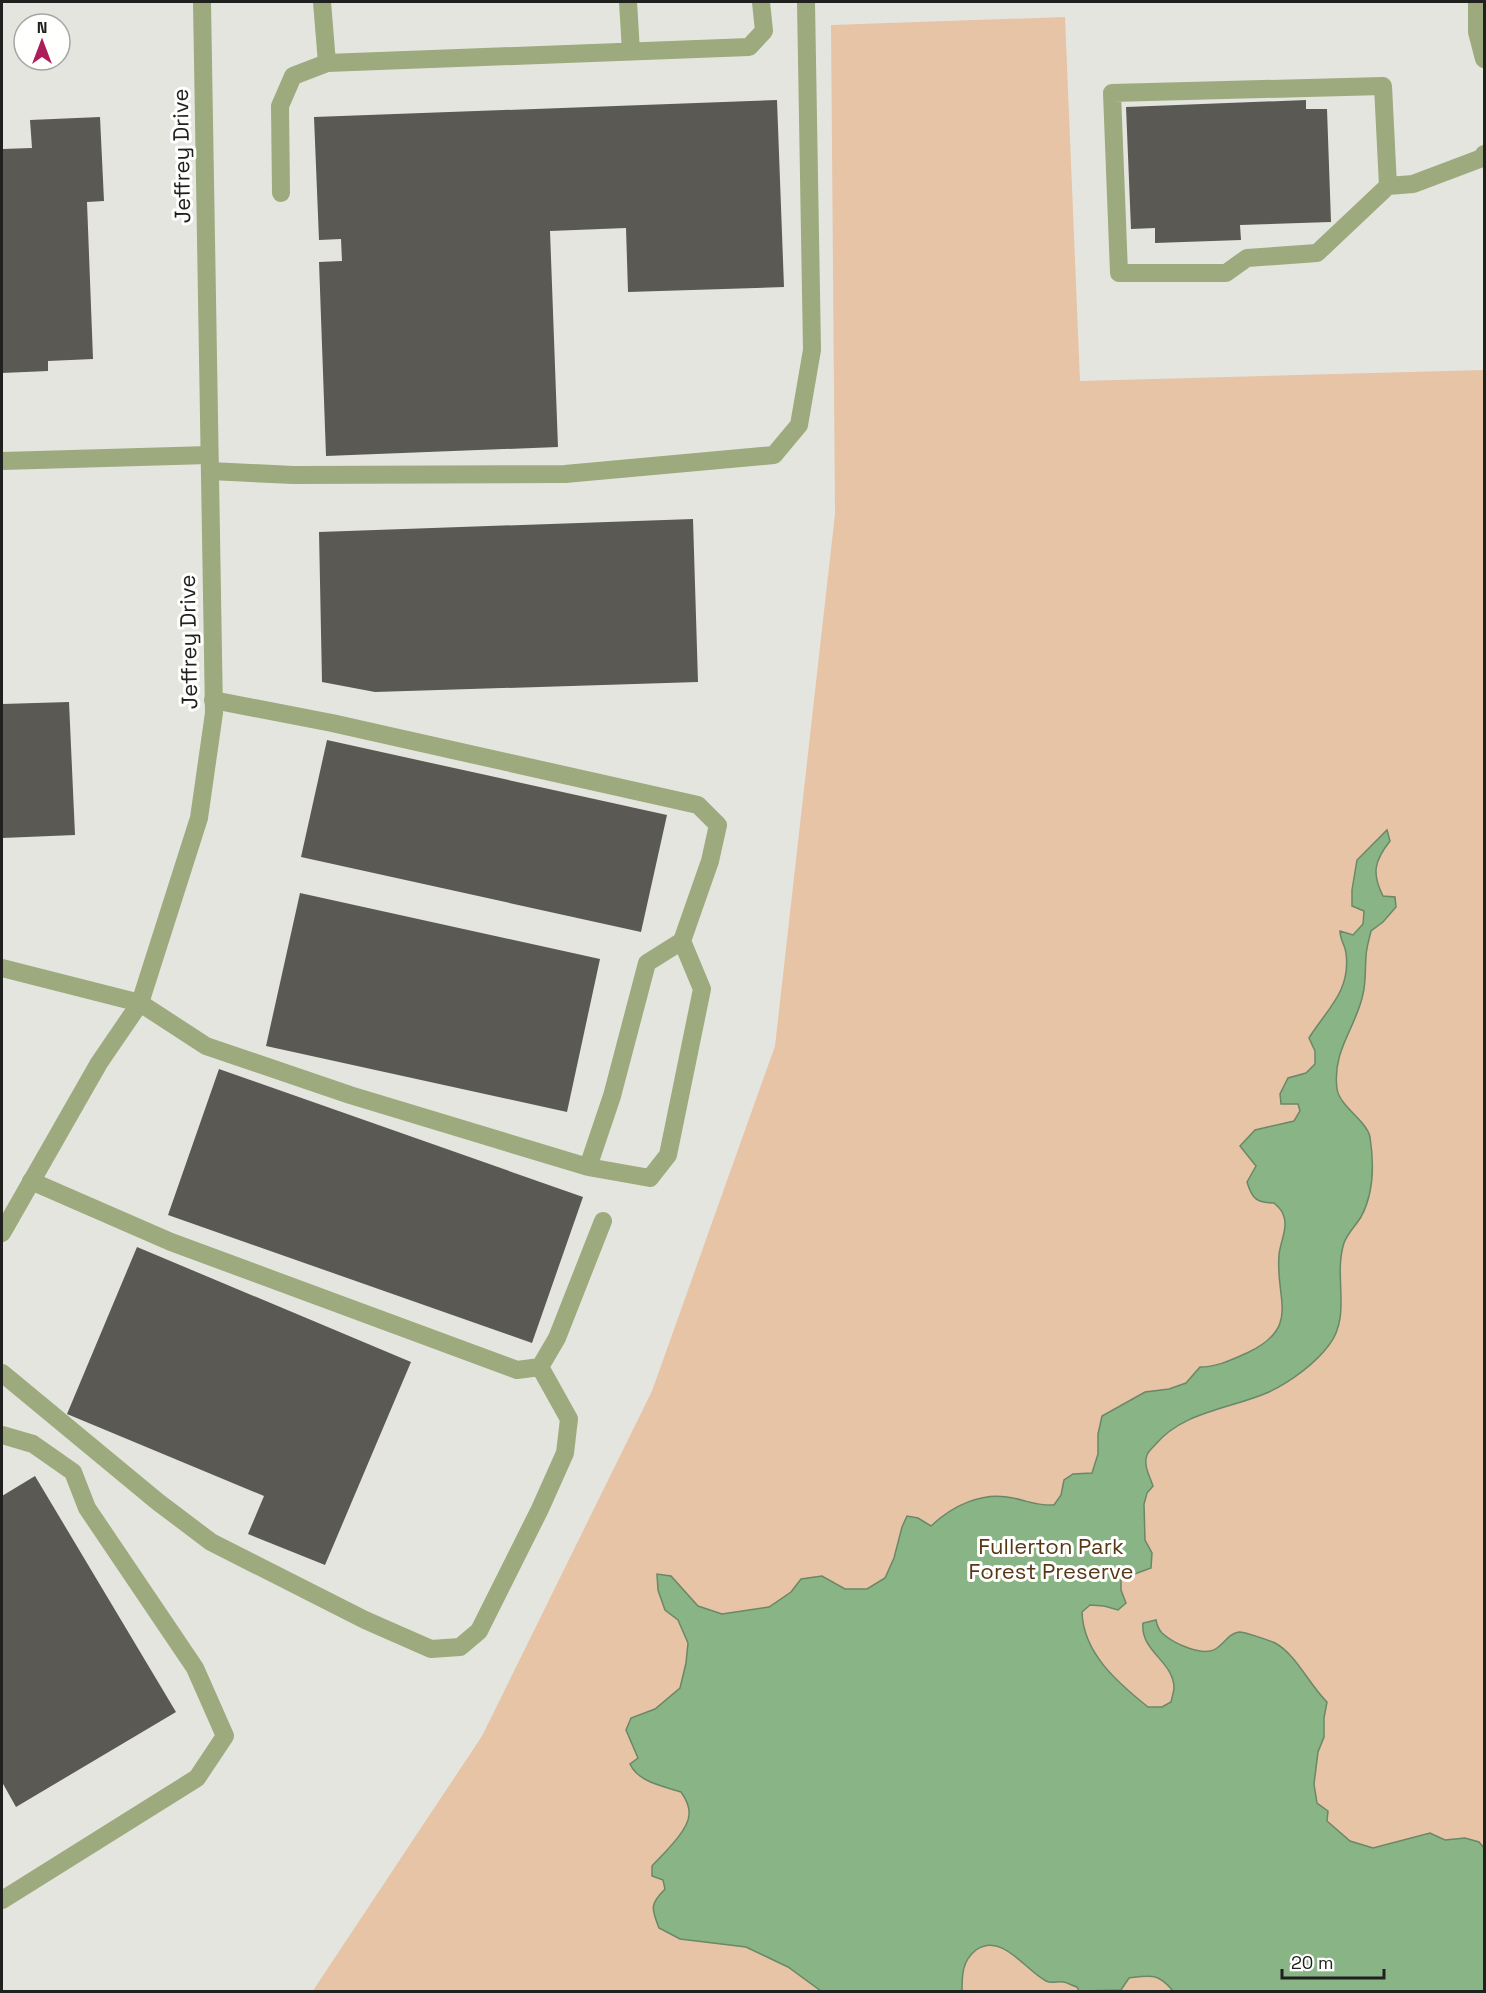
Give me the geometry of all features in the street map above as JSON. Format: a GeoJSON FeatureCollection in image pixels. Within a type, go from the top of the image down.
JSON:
{"type":"FeatureCollection","features":[{"type":"Feature","properties":{"kind":"street","name":"Jeffrey Drive"},"geometry":{"type":"LineString","coordinates":[[2,1233],[99,1063],[140,1003],[199,818],[214,713],[202,2]]}},
{"type":"Feature","properties":{"kind":"street"},"geometry":{"type":"LineString","coordinates":[[322,2],[327,63]]}},
{"type":"Feature","properties":{"kind":"street"},"geometry":{"type":"LineString","coordinates":[[628,2],[631,51]]}},
{"type":"Feature","properties":{"kind":"street"},"geometry":{"type":"LineString","coordinates":[[281,193],[280,106],[293,76],[327,63],[749,47],[764,31],[761,2]]}},
{"type":"Feature","properties":{"kind":"street"},"geometry":{"type":"LineString","coordinates":[[2,461],[209,463],[293,475],[565,474],[774,454],[799,425],[812,350],[806,2]]}},
{"type":"Feature","properties":{"kind":"street"},"geometry":{"type":"LineString","coordinates":[[1476,2],[1476,32],[1485,59]]}},
{"type":"Feature","properties":{"kind":"street"},"geometry":{"type":"LineString","coordinates":[[1388,186],[1383,86],[1112,93],[1119,273],[1226,273],[1247,258],[1317,253],[1388,186],[1413,184],[1482,158],[1485,154]]}},
{"type":"Feature","properties":{"kind":"street"},"geometry":{"type":"LineString","coordinates":[[213,700],[332,723],[698,805],[718,825],[710,861],[682,941],[647,963],[612,1096],[588,1167]]}},
{"type":"Feature","properties":{"kind":"street"},"geometry":{"type":"LineString","coordinates":[[2,968],[140,1003],[206,1046],[350,1095],[588,1167],[650,1178],[668,1155],[702,989],[682,941]]}},
{"type":"Feature","properties":{"kind":"street"},"geometry":{"type":"LineString","coordinates":[[31,1181],[171,1242],[449,1347],[517,1370],[540,1367]]}},
{"type":"Feature","properties":{"kind":"street"},"geometry":{"type":"LineString","coordinates":[[540,1367],[557,1338],[603,1221]]}},
{"type":"Feature","properties":{"kind":"street"},"geometry":{"type":"LineString","coordinates":[[2,1373],[149,1495],[211,1542],[365,1620],[431,1649],[460,1647],[479,1631],[540,1509],[565,1452],[569,1419],[540,1367]]}},
{"type":"Feature","properties":{"kind":"street"},"geometry":{"type":"LineString","coordinates":[[2,1434],[33,1444],[73,1472],[87,1508],[195,1668],[225,1736],[197,1778],[2,1900]]}},
{"type":"Feature","properties":{"kind":"green space","name":"Fullerton Park Forest Preserve"},"geometry":{"type":"Polygon","coordinates":[[[1065,17],[1080,381],[1484,370],[1484,1991],[312,1992],[482,1736],[652,1391],[775,1046],[835,514],[831,25],[1065,17]]]}},
{"type":"Feature","properties":{"kind":"shaded area"},"geometry":{"type":"Polygon","coordinates":[[[1387,830],[1390,841],[1378,861],[1376,874],[1383,896],[1395,897],[1396,907],[1383,922],[1371,931],[1366,951],[1363,994],[1341,1051],[1336,1075],[1339,1096],[1368,1131],[1372,1167],[1371,1188],[1365,1208],[1345,1240],[1341,1256],[1341,1309],[1336,1333],[1317,1359],[1285,1383],[1254,1398],[1193,1418],[1166,1434],[1152,1448],[1147,1455],[1146,1463],[1153,1486],[1147,1493],[1144,1504],[1145,1540],[1152,1553],[1151,1568],[1121,1579],[1121,1590],[1126,1603],[1118,1610],[1090,1605],[1082,1612],[1084,1627],[1095,1654],[1125,1688],[1148,1707],[1162,1707],[1171,1702],[1174,1687],[1168,1670],[1146,1641],[1143,1623],[1156,1620],[1160,1630],[1167,1637],[1196,1650],[1211,1651],[1232,1634],[1239,1632],[1275,1643],[1283,1648],[1327,1702],[1324,1737],[1318,1752],[1314,1784],[1317,1803],[1328,1811],[1327,1821],[1350,1841],[1373,1848],[1430,1833],[1445,1840],[1465,1838],[1479,1842],[1484,1848],[1484,1991],[1173,1991],[1163,1981],[1149,1976],[1129,1978],[1121,1990],[1079,1991],[1077,1987],[1066,1982],[1046,1981],[1004,1949],[986,1946],[971,1954],[965,1964],[962,1991],[821,1991],[788,1967],[746,1947],[680,1939],[659,1928],[653,1907],[665,1889],[663,1880],[652,1876],[652,1866],[684,1828],[688,1821],[689,1809],[681,1792],[652,1783],[634,1770],[630,1764],[638,1758],[626,1730],[631,1718],[655,1709],[680,1688],[686,1663],[688,1643],[678,1620],[665,1610],[658,1590],[657,1574],[671,1576],[698,1606],[722,1614],[769,1607],[791,1592],[801,1579],[822,1576],[845,1589],[867,1589],[885,1578],[907,1516],[918,1518],[931,1526],[948,1512],[968,1502],[1001,1496],[1037,1504],[1054,1505],[1061,1495],[1064,1480],[1073,1474],[1092,1473],[1098,1454],[1098,1434],[1102,1416],[1145,1392],[1169,1389],[1186,1383],[1200,1367],[1230,1361],[1264,1343],[1275,1333],[1282,1311],[1279,1255],[1285,1219],[1282,1211],[1274,1203],[1259,1201],[1251,1192],[1247,1182],[1256,1166],[1240,1146],[1255,1130],[1294,1121],[1300,1111],[1298,1104],[1281,1104],[1280,1094],[1288,1078],[1306,1073],[1315,1064],[1315,1051],[1309,1038],[1336,999],[1345,978],[1346,953],[1340,931],[1353,935],[1363,924],[1364,911],[1352,906],[1357,860],[1387,830]]]}},
{"type":"Feature","properties":{"kind":"building"},"geometry":{"type":"Polygon","coordinates":[[[777,100],[784,287],[628,292],[626,228],[550,231],[558,447],[326,456],[319,262],[342,261],[341,239],[319,240],[314,117],[777,100]]]}},
{"type":"Feature","properties":{"kind":"building"},"geometry":{"type":"Polygon","coordinates":[[[1306,100],[1306,109],[1327,109],[1331,222],[1240,225],[1241,240],[1155,243],[1155,228],[1131,229],[1126,107],[1306,100]]]}},
{"type":"Feature","properties":{"kind":"building"},"geometry":{"type":"Polygon","coordinates":[[[100,117],[104,201],[87,202],[93,359],[48,361],[48,371],[2,373],[2,149],[32,148],[30,120],[100,117]]]}},
{"type":"Feature","properties":{"kind":"building"},"geometry":{"type":"Polygon","coordinates":[[[693,519],[698,682],[375,692],[322,682],[319,532],[693,519]]]}},
{"type":"Feature","properties":{"kind":"building"},"geometry":{"type":"Polygon","coordinates":[[[69,702],[75,835],[2,838],[2,704],[69,702]]]}},
{"type":"Feature","properties":{"kind":"building"},"geometry":{"type":"Polygon","coordinates":[[[327,740],[667,815],[641,932],[301,857],[327,740]]]}},
{"type":"Feature","properties":{"kind":"building"},"geometry":{"type":"Polygon","coordinates":[[[300,893],[600,959],[567,1112],[266,1046],[300,893]]]}},
{"type":"Feature","properties":{"kind":"building"},"geometry":{"type":"Polygon","coordinates":[[[219,1069],[583,1197],[532,1343],[168,1215],[219,1069]]]}},
{"type":"Feature","properties":{"kind":"building"},"geometry":{"type":"Polygon","coordinates":[[[137,1247],[411,1362],[325,1565],[248,1534],[264,1496],[67,1414],[137,1247]]]}},
{"type":"Feature","properties":{"kind":"building"},"geometry":{"type":"Polygon","coordinates":[[[35,1476],[176,1712],[16,1807],[2,1782],[2,1496],[35,1476]]]}}]}
